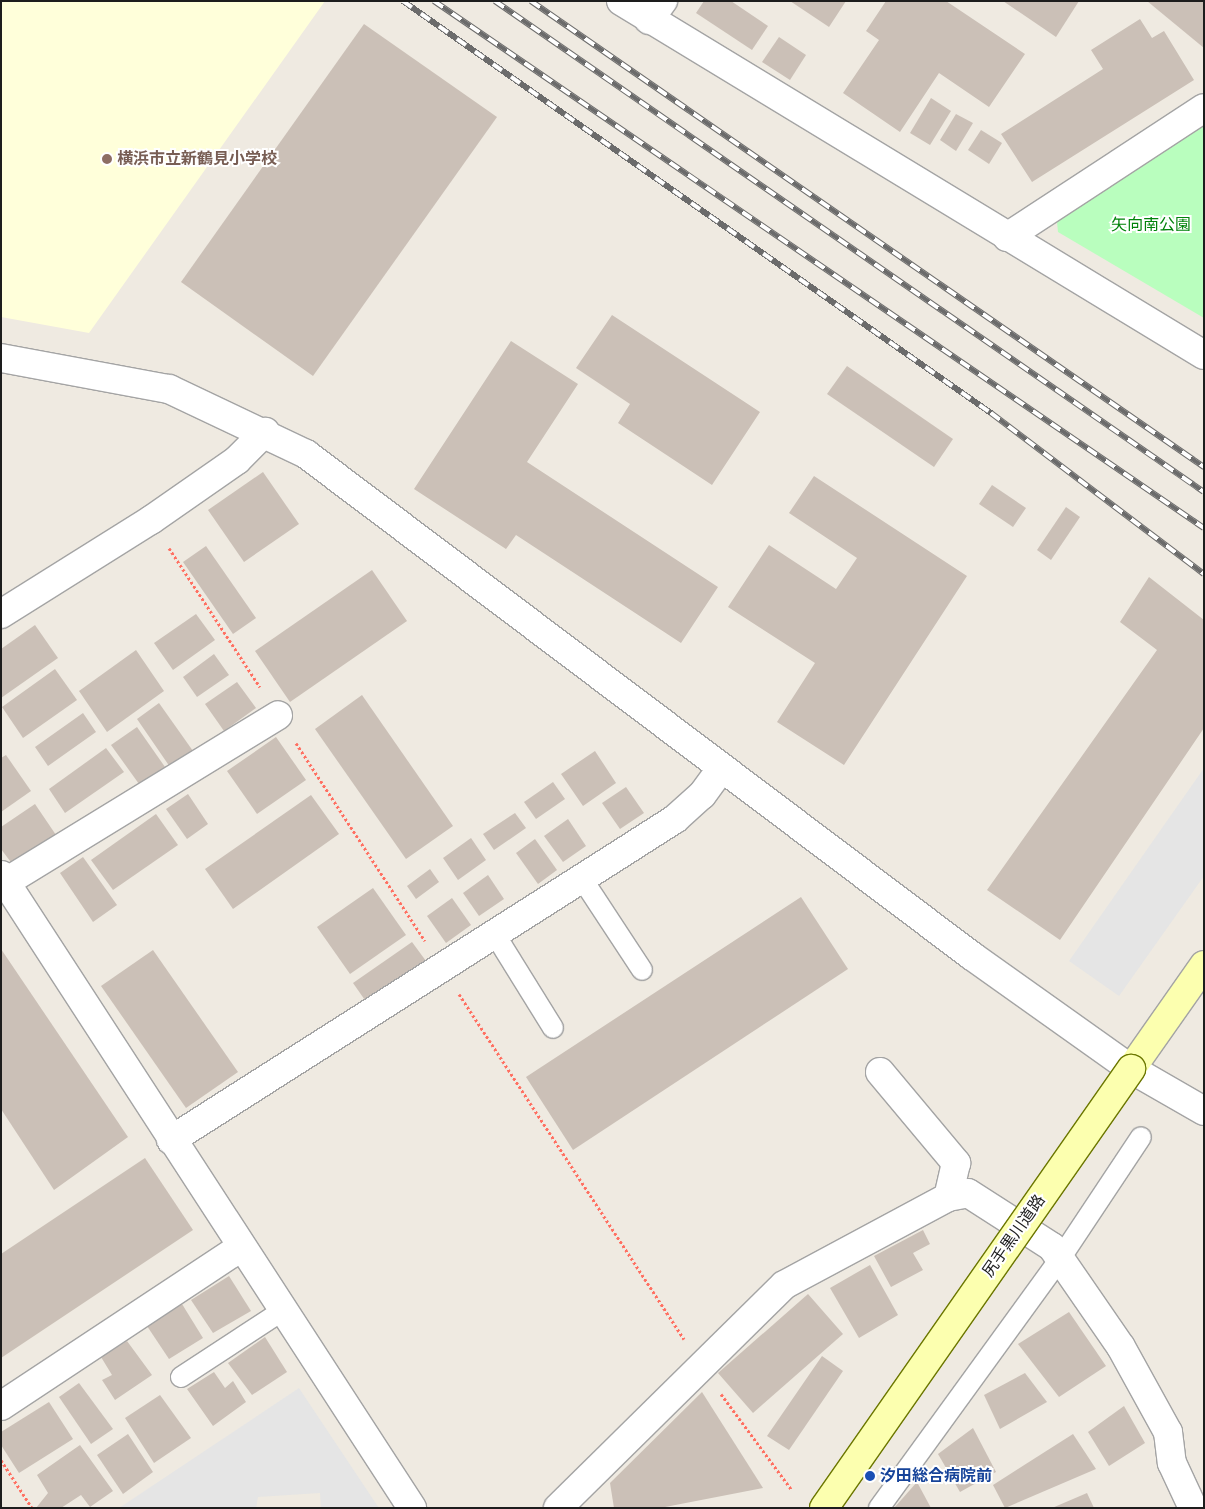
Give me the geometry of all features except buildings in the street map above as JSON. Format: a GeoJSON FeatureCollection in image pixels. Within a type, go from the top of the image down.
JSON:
{"type":"FeatureCollection","features":[{"type":"Feature","properties":{"kind":"main road","name":"尻手黒川道路"},"geometry":{"type":"LineString","coordinates":[[824,1508],[1204,965]]}},
{"type":"Feature","properties":{"kind":"street"},"geometry":{"type":"LineString","coordinates":[[621,1],[656,10],[1007,237],[1204,355]]}},
{"type":"Feature","properties":{"kind":"street"},"geometry":{"type":"LineString","coordinates":[[1007,237],[1204,108]]}},
{"type":"Feature","properties":{"kind":"street"},"geometry":{"type":"LineString","coordinates":[[1,358],[169,389],[265,432],[306,454],[720,770],[972,956],[1132,1069],[1204,1111]]}},
{"type":"Feature","properties":{"kind":"street"},"geometry":{"type":"LineString","coordinates":[[1,614],[151,520],[237,460],[265,432]]}},
{"type":"Feature","properties":{"kind":"street"},"geometry":{"type":"LineString","coordinates":[[278,715],[4,879],[240,1248],[412,1508]]}},
{"type":"Feature","properties":{"kind":"street"},"geometry":{"type":"LineString","coordinates":[[171,1140],[496,936],[582,877],[675,820],[702,795],[720,770]]}},
{"type":"Feature","properties":{"kind":"street"},"geometry":{"type":"LineString","coordinates":[[880,1072],[956,1163],[948,1197]]}},
{"type":"Feature","properties":{"kind":"street"},"geometry":{"type":"LineString","coordinates":[[558,1508],[784,1285],[948,1197],[968,1193],[1052,1247],[1121,1348],[1168,1432],[1172,1463],[1193,1508]]}},
{"type":"Feature","properties":{"kind":"street"},"geometry":{"type":"LineString","coordinates":[[1,1406],[240,1248]]}},
{"type":"Feature","properties":{"kind":"lane"},"geometry":{"type":"LineString","coordinates":[[582,877],[642,970]]}},
{"type":"Feature","properties":{"kind":"lane"},"geometry":{"type":"LineString","coordinates":[[496,936],[553,1028]]}},
{"type":"Feature","properties":{"kind":"lane"},"geometry":{"type":"LineString","coordinates":[[879,1508],[1060,1259],[1140,1137]]}},
{"type":"Feature","properties":{"kind":"lane"},"geometry":{"type":"LineString","coordinates":[[181,1377],[282,1311]]}},
{"type":"Feature","properties":{"kind":"path"},"geometry":{"type":"LineString","coordinates":[[766,1458],[791,1489]]}},
{"type":"Feature","properties":{"kind":"path"},"geometry":{"type":"LineString","coordinates":[[1,1460],[32,1508]]}},
{"type":"Feature","properties":{"kind":"shaded area","name":"横浜市立新鶴見小学校"},"geometry":{"type":"Polygon","coordinates":[[[1,1],[325,1],[89,333],[1,317],[1,1]]]}},
{"type":"Feature","properties":{"kind":"shaded area"},"geometry":{"type":"Polygon","coordinates":[[[1204,768],[1204,876],[1119,996],[1069,961],[1204,768]]]}},
{"type":"Feature","properties":{"kind":"shaded area"},"geometry":{"type":"Polygon","coordinates":[[[299,1388],[379,1508],[321,1508],[320,1493],[258,1497],[256,1508],[119,1508],[299,1388]]]}},
{"type":"Feature","properties":{"kind":"green space","name":"矢向南公園"},"geometry":{"type":"Polygon","coordinates":[[[1204,124],[1204,318],[1058,232],[1057,222],[1204,124]]]}},
{"type":"Feature","properties":{"kind":"railway"},"geometry":{"type":"LineString","coordinates":[[403,1],[991,413],[1204,574]]}},
{"type":"Feature","properties":{"kind":"railway"},"geometry":{"type":"LineString","coordinates":[[434,1],[1204,528]]}},
{"type":"Feature","properties":{"kind":"railway"},"geometry":{"type":"LineString","coordinates":[[495,1],[1204,492]]}},
{"type":"Feature","properties":{"kind":"railway"},"geometry":{"type":"LineString","coordinates":[[531,1],[1204,467]]}},
{"type":"Feature","properties":{"kind":"place","name":"横浜市立新鶴見小学校"},"geometry":{"type":"Point","coordinates":[107,159]}},
{"type":"Feature","properties":{"kind":"place","name":"汐田総合病院前"},"geometry":{"type":"Point","coordinates":[870,1476]}}]}
